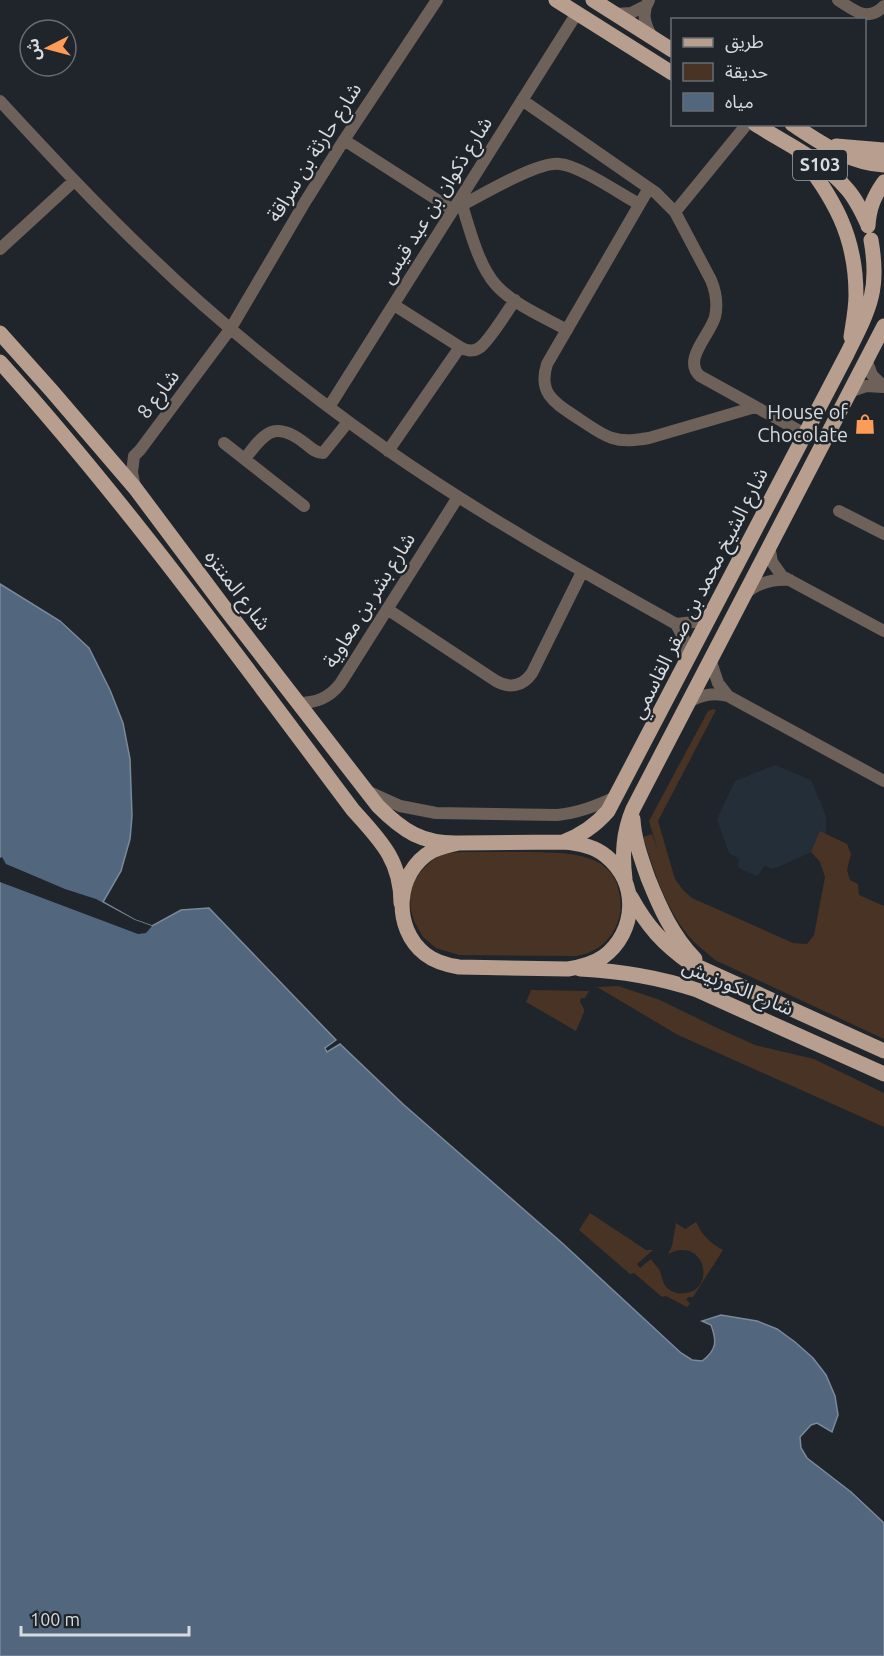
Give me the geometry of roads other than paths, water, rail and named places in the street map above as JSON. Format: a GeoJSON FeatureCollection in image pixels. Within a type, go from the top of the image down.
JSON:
{"type":"FeatureCollection","features":[{"type":"Feature","properties":{"kind":"main road"},"geometry":{"type":"LineString","coordinates":[[556,0],[671,72]]}},
{"type":"Feature","properties":{"kind":"main road"},"geometry":{"type":"LineString","coordinates":[[593,0],[671,49]]}},
{"type":"Feature","properties":{"kind":"main road","name":"S103"},"geometry":{"type":"LineString","coordinates":[[758,126],[832,174],[847,189],[868,225]]}},
{"type":"Feature","properties":{"kind":"main road"},"geometry":{"type":"LineString","coordinates":[[795,126],[825,145],[857,160],[884,165]]}},
{"type":"Feature","properties":{"kind":"main road"},"geometry":{"type":"LineString","coordinates":[[825,145],[884,150]]}},
{"type":"Feature","properties":{"kind":"main road"},"geometry":{"type":"LineString","coordinates":[[798,151],[835,205],[852,250],[856,298],[849,348]]}},
{"type":"Feature","properties":{"kind":"main road"},"geometry":{"type":"LineString","coordinates":[[868,225],[872,201],[884,182]]}},
{"type":"Feature","properties":{"kind":"main road","name":"شارع الشيخ محمد بن صقر القاسمي"},"geometry":{"type":"LineString","coordinates":[[563,842],[580,836],[596,825],[618,795],[870,307],[875,262],[868,225]]}},
{"type":"Feature","properties":{"kind":"main road"},"geometry":{"type":"LineString","coordinates":[[871,240],[884,261]]}},
{"type":"Feature","properties":{"kind":"main road","name":"شارع الشيخ محمد بن صقر القاسمي"},"geometry":{"type":"LineString","coordinates":[[625,879],[623,842],[633,809],[884,326]]}},
{"type":"Feature","properties":{"kind":"main road","name":"شارع المنتزه"},"geometry":{"type":"LineString","coordinates":[[0,333],[135,488],[366,791],[391,819],[406,830],[423,838],[440,844],[459,843]]}},
{"type":"Feature","properties":{"kind":"main road"},"geometry":{"type":"LineString","coordinates":[[868,355],[884,339]]}},
{"type":"Feature","properties":{"kind":"main road","name":"شارع المنتزه"},"geometry":{"type":"LineString","coordinates":[[0,362],[116,499],[194,598],[353,810],[374,833],[398,873],[401,903]]}},
{"type":"Feature","properties":{"kind":"main road"},"geometry":{"type":"LineString","coordinates":[[116,499],[153,531],[214,612],[222,613],[224,607]]}},
{"type":"Feature","properties":{"kind":"main road"},"geometry":{"type":"LineString","coordinates":[[633,809],[636,844],[658,905],[680,942],[711,972]]}},
{"type":"Feature","properties":{"kind":"main road"},"geometry":{"type":"LineString","coordinates":[[563,842],[578,843],[593,848],[606,855],[625,879],[630,894],[630,912],[625,930],[616,945],[602,958],[586,966],[568,969],[459,967],[440,963],[423,953],[410,938],[403,919],[401,903],[410,874],[419,862],[430,852],[459,843],[563,842]]}},
{"type":"Feature","properties":{"kind":"main road","name":"شارع الكورنيش"},"geometry":{"type":"LineString","coordinates":[[630,894],[641,915],[663,941],[671,950],[690,963],[884,1051]]}},
{"type":"Feature","properties":{"kind":"main road","name":"شارع الكورنيش"},"geometry":{"type":"LineString","coordinates":[[568,969],[630,973],[697,990],[884,1074]]}},
{"type":"Feature","properties":{"kind":"street","name":"شارع حارثة بن سراقة"},"geometry":{"type":"LineString","coordinates":[[231,328],[344,140],[437,0]]}},
{"type":"Feature","properties":{"kind":"street"},"geometry":{"type":"LineString","coordinates":[[838,0],[860,14],[872,14],[884,6]]}},
{"type":"Feature","properties":{"kind":"street"},"geometry":{"type":"LineString","coordinates":[[616,14],[631,13],[647,3]]}},
{"type":"Feature","properties":{"kind":"street"},"geometry":{"type":"LineString","coordinates":[[647,3],[645,23],[652,37]]}},
{"type":"Feature","properties":{"kind":"street","name":"شارع ذكوان بن عبد قيس"},"geometry":{"type":"LineString","coordinates":[[329,407],[459,205],[577,13]]}},
{"type":"Feature","properties":{"kind":"street"},"geometry":{"type":"LineString","coordinates":[[522,100],[663,198],[675,212],[716,291],[715,315],[694,360],[694,369],[700,376],[805,435]]}},
{"type":"Feature","properties":{"kind":"street"},"geometry":{"type":"LineString","coordinates":[[0,101],[74,181],[152,258],[231,328],[348,422],[388,451],[526,539],[676,624],[685,640],[688,659]]}},
{"type":"Feature","properties":{"kind":"street"},"geometry":{"type":"LineString","coordinates":[[675,212],[745,126]]}},
{"type":"Feature","properties":{"kind":"street"},"geometry":{"type":"LineString","coordinates":[[344,140],[459,205],[483,264],[496,285],[515,300],[567,330]]}},
{"type":"Feature","properties":{"kind":"street"},"geometry":{"type":"LineString","coordinates":[[459,205],[533,169],[551,164],[560,164],[577,170],[639,204]]}},
{"type":"Feature","properties":{"kind":"street"},"geometry":{"type":"LineString","coordinates":[[0,249],[74,181]]}},
{"type":"Feature","properties":{"kind":"street"},"geometry":{"type":"LineString","coordinates":[[649,188],[547,364],[544,373],[546,390],[556,404],[600,433],[624,440],[637,440],[756,407]]}},
{"type":"Feature","properties":{"kind":"street"},"geometry":{"type":"LineString","coordinates":[[394,304],[460,347],[470,351],[479,348],[515,300]]}},
{"type":"Feature","properties":{"kind":"street","name":"شارع 8"},"geometry":{"type":"LineString","coordinates":[[135,488],[132,472],[134,456],[231,328]]}},
{"type":"Feature","properties":{"kind":"street"},"geometry":{"type":"LineString","coordinates":[[388,451],[460,347]]}},
{"type":"Feature","properties":{"kind":"street"},"geometry":{"type":"LineString","coordinates":[[868,355],[872,375],[884,387]]}},
{"type":"Feature","properties":{"kind":"street"},"geometry":{"type":"LineString","coordinates":[[849,392],[866,386],[884,387]]}},
{"type":"Feature","properties":{"kind":"street"},"geometry":{"type":"LineString","coordinates":[[245,459],[262,438],[279,431],[291,433],[317,453],[323,453],[348,422]]}},
{"type":"Feature","properties":{"kind":"street"},"geometry":{"type":"LineString","coordinates":[[224,442],[304,506]]}},
{"type":"Feature","properties":{"kind":"street","name":"شارع بشر بن معاوية"},"geometry":{"type":"LineString","coordinates":[[298,703],[317,701],[334,691],[458,497]]}},
{"type":"Feature","properties":{"kind":"street"},"geometry":{"type":"LineString","coordinates":[[839,511],[884,534]]}},
{"type":"Feature","properties":{"kind":"street"},"geometry":{"type":"LineString","coordinates":[[769,545],[777,570],[790,580],[883,629]]}},
{"type":"Feature","properties":{"kind":"street"},"geometry":{"type":"LineString","coordinates":[[387,609],[496,681],[509,686],[516,685],[532,673],[582,572]]}},
{"type":"Feature","properties":{"kind":"street"},"geometry":{"type":"LineString","coordinates":[[742,597],[768,580],[790,580]]}},
{"type":"Feature","properties":{"kind":"street"},"geometry":{"type":"LineString","coordinates":[[676,624],[694,622],[711,615]]}},
{"type":"Feature","properties":{"kind":"street"},"geometry":{"type":"LineString","coordinates":[[710,659],[717,683],[728,696]]}},
{"type":"Feature","properties":{"kind":"street"},"geometry":{"type":"LineString","coordinates":[[688,702],[711,693],[728,696],[884,781]]}},
{"type":"Feature","properties":{"kind":"street"},"geometry":{"type":"LineString","coordinates":[[366,791],[418,811],[454,814],[573,814],[588,810],[618,795]]}},
{"type":"Feature","properties":{"kind":"water"},"geometry":{"type":"Polygon","coordinates":[[[0,584],[60,621],[89,648],[123,723],[130,759],[132,816],[130,839],[121,871],[103,902],[135,920],[152,926],[181,910],[209,908],[336,1040],[325,1048],[327,1052],[340,1044],[404,1105],[561,1242],[681,1353],[692,1360],[702,1361],[707,1357],[713,1349],[714,1336],[711,1325],[702,1321],[721,1315],[757,1321],[777,1329],[813,1358],[826,1375],[835,1396],[838,1415],[832,1432],[817,1423],[811,1425],[800,1437],[801,1448],[807,1458],[851,1492],[884,1523],[884,1656],[0,1656],[0,584]]]}},
{"type":"Feature","properties":{"kind":"place","name":"House of Chocolate"},"geometry":{"type":"Point","coordinates":[865,424]}}]}
